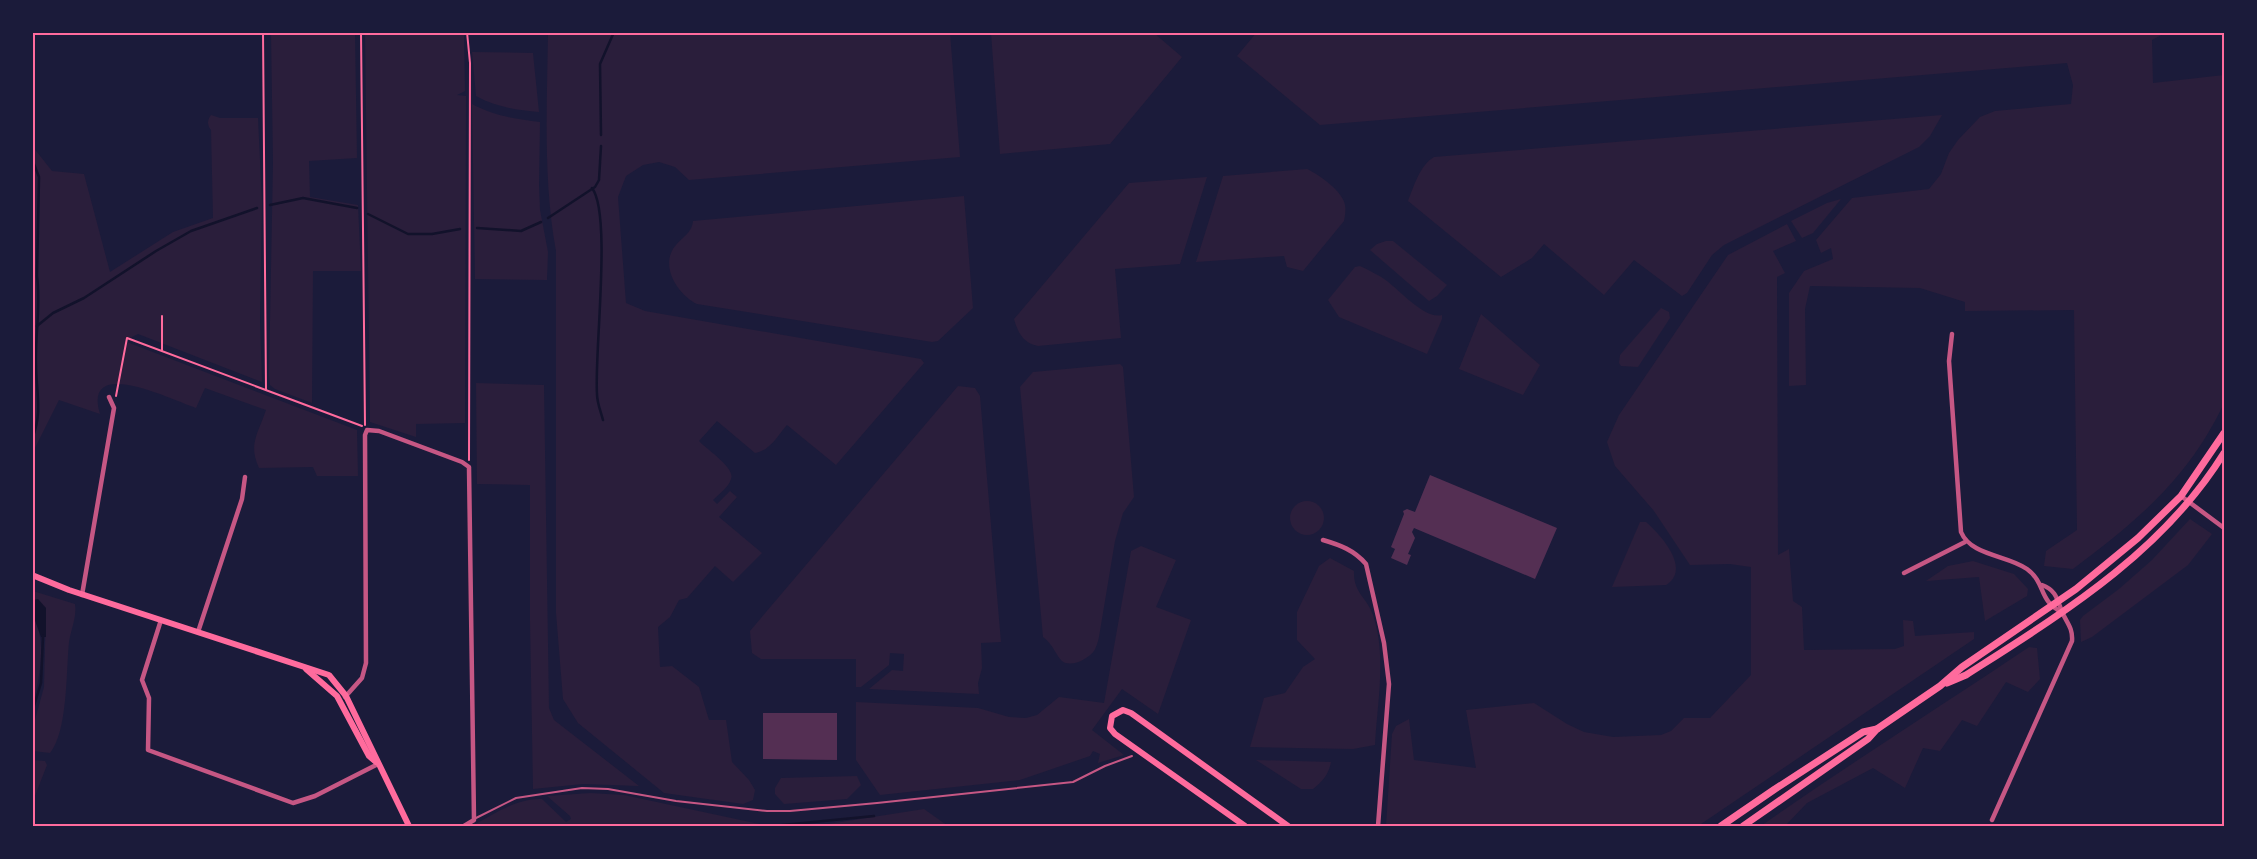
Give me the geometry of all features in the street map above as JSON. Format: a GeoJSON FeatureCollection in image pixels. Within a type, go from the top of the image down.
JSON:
{"type":"FeatureCollection","features":[{"type":"Feature","properties":{"kind":"main road"},"geometry":{"type":"LineString","coordinates":[[1744,826],[1868,739],[1877,729],[1940,686],[1962,666],[2060,600],[2138,538],[2181,496],[2224,433]]}},
{"type":"Feature","properties":{"kind":"main road"},"geometry":{"type":"LineString","coordinates":[[1940,686],[1966,675],[2106,582],[2149,545],[2188,502],[2224,453]]}},
{"type":"Feature","properties":{"kind":"main road"},"geometry":{"type":"LineString","coordinates":[[32,575],[67,590],[328,675],[346,696],[408,826]]}},
{"type":"Feature","properties":{"kind":"main road"},"geometry":{"type":"LineString","coordinates":[[32,579],[47,582]]}},
{"type":"Feature","properties":{"kind":"main road"},"geometry":{"type":"LineString","coordinates":[[301,665],[325,683],[340,701],[368,756],[377,763]]}},
{"type":"Feature","properties":{"kind":"main road"},"geometry":{"type":"LineString","coordinates":[[1245,826],[1115,734],[1109,723],[1112,716],[1119,711],[1131,713],[1288,826]]}},
{"type":"Feature","properties":{"kind":"main road"},"geometry":{"type":"LineString","coordinates":[[1721,826],[1863,732],[1877,729]]}},
{"type":"Feature","properties":{"kind":"street"},"geometry":{"type":"LineString","coordinates":[[1952,334],[1949,361],[1961,532],[1965,542],[2012,560],[2028,569],[2042,585],[2050,588],[2060,600],[2062,612],[2071,626],[2072,641],[1992,820]]}},
{"type":"Feature","properties":{"kind":"street"},"geometry":{"type":"LineString","coordinates":[[82,595],[114,408],[108,398]]}},
{"type":"Feature","properties":{"kind":"street"},"geometry":{"type":"LineString","coordinates":[[340,701],[362,678],[366,662],[364,435],[367,430],[380,431],[462,462],[469,467],[474,820],[464,826]]}},
{"type":"Feature","properties":{"kind":"street"},"geometry":{"type":"LineString","coordinates":[[198,632],[242,499],[245,477]]}},
{"type":"Feature","properties":{"kind":"street"},"geometry":{"type":"LineString","coordinates":[[2181,496],[2224,528]]}},
{"type":"Feature","properties":{"kind":"street"},"geometry":{"type":"LineString","coordinates":[[1323,540],[1358,554],[1366,564],[1384,643],[1389,684],[1378,826]]}},
{"type":"Feature","properties":{"kind":"street"},"geometry":{"type":"LineString","coordinates":[[1904,573],[1965,542]]}},
{"type":"Feature","properties":{"kind":"street"},"geometry":{"type":"LineString","coordinates":[[2042,585],[2042,594],[2050,606],[2062,612]]}},
{"type":"Feature","properties":{"kind":"street"},"geometry":{"type":"LineString","coordinates":[[161,620],[142,680],[149,698],[148,750],[297,803],[315,796],[377,763]]}},
{"type":"Feature","properties":{"kind":"lane"},"geometry":{"type":"LineString","coordinates":[[474,820],[516,798],[582,788],[608,789],[676,802],[767,811],[790,811],[877,803],[1073,782],[1105,766],[1132,756]]}},
{"type":"Feature","properties":{"kind":"path"},"geometry":{"type":"LineString","coordinates":[[263,32],[266,390]]}},
{"type":"Feature","properties":{"kind":"path"},"geometry":{"type":"LineString","coordinates":[[361,32],[364,422],[367,430]]}},
{"type":"Feature","properties":{"kind":"path"},"geometry":{"type":"LineString","coordinates":[[467,32],[470,62],[469,467]]}},
{"type":"Feature","properties":{"kind":"path"},"geometry":{"type":"LineString","coordinates":[[162,316],[162,350]]}},
{"type":"Feature","properties":{"kind":"path"},"geometry":{"type":"LineString","coordinates":[[114,408],[126,338],[162,350],[367,430]]}},
{"type":"Feature","properties":{"kind":"shaded area"},"geometry":{"type":"Polygon","coordinates":[[[1257,32],[2165,33],[2152,40],[2153,83],[2224,75],[2224,403],[2195,454],[2160,496],[2119,533],[2073,569],[2044,566],[2046,551],[2077,530],[2074,310],[1965,311],[1965,302],[1920,288],[1810,286],[1805,309],[1806,385],[1789,386],[1789,293],[1804,271],[1833,259],[1831,248],[1821,253],[1816,240],[1852,198],[1929,189],[1941,174],[1949,153],[1958,140],[1980,117],[1995,111],[2071,104],[2073,85],[2067,63],[1320,125],[1237,56],[1257,32]]]}},
{"type":"Feature","properties":{"kind":"shaded area"},"geometry":{"type":"Polygon","coordinates":[[[271,33],[355,33],[357,158],[309,161],[310,197],[358,205],[361,271],[313,271],[312,403],[275,389],[270,385],[273,163],[271,33]]]}},
{"type":"Feature","properties":{"kind":"shaded area"},"geometry":{"type":"Polygon","coordinates":[[[365,33],[464,33],[465,91],[457,95],[466,96],[465,423],[416,424],[416,437],[370,422],[365,33]]]}},
{"type":"Feature","properties":{"kind":"shaded area"},"geometry":{"type":"Polygon","coordinates":[[[548,33],[950,33],[960,157],[689,180],[675,167],[659,162],[643,165],[626,176],[618,197],[626,303],[645,311],[921,359],[924,363],[836,465],[787,425],[769,446],[755,453],[717,421],[699,441],[725,464],[731,475],[728,485],[713,500],[717,504],[730,491],[737,497],[719,517],[762,553],[733,582],[715,566],[687,598],[679,600],[670,617],[658,627],[660,667],[672,666],[699,687],[709,720],[726,720],[732,762],[749,780],[755,790],[753,800],[743,804],[664,793],[578,723],[563,699],[556,613],[556,251],[547,170],[548,33]]]}},
{"type":"Feature","properties":{"kind":"shaded area"},"geometry":{"type":"Polygon","coordinates":[[[991,33],[1154,33],[1182,57],[1110,144],[1000,154],[991,33]]]}},
{"type":"Feature","properties":{"kind":"shaded area"},"geometry":{"type":"Polygon","coordinates":[[[472,52],[533,53],[539,112],[506,107],[476,96],[472,52]]]}},
{"type":"Feature","properties":{"kind":"shaded area"},"geometry":{"type":"Polygon","coordinates":[[[472,104],[497,114],[540,122],[540,210],[548,252],[547,280],[475,279],[472,104]]]}},
{"type":"Feature","properties":{"kind":"shaded area"},"geometry":{"type":"Polygon","coordinates":[[[211,115],[220,118],[258,118],[262,203],[260,320],[262,382],[138,334],[124,341],[357,430],[358,476],[317,476],[313,467],[259,468],[254,445],[266,410],[205,388],[196,408],[150,391],[116,384],[104,387],[98,396],[100,414],[59,400],[33,452],[33,147],[52,171],[84,174],[110,272],[173,232],[213,218],[211,130],[208,122],[211,115]]]}},
{"type":"Feature","properties":{"kind":"shaded area"},"geometry":{"type":"Polygon","coordinates":[[[1942,115],[1930,136],[1919,147],[1724,245],[1712,255],[1687,293],[1682,296],[1634,260],[1604,295],[1544,244],[1532,258],[1501,277],[1408,201],[1421,170],[1434,157],[1942,115]]]}},
{"type":"Feature","properties":{"kind":"shaded area"},"geometry":{"type":"Polygon","coordinates":[[[1307,169],[1323,179],[1340,194],[1345,205],[1345,211],[1344,221],[1303,271],[1287,267],[1284,256],[1196,262],[1223,176],[1307,169]]]}},
{"type":"Feature","properties":{"kind":"shaded area"},"geometry":{"type":"Polygon","coordinates":[[[1207,177],[1180,264],[1115,269],[1121,338],[1038,346],[1033,345],[1022,337],[1014,319],[1129,183],[1207,177]]]}},
{"type":"Feature","properties":{"kind":"shaded area"},"geometry":{"type":"Polygon","coordinates":[[[964,196],[973,308],[938,341],[932,342],[697,304],[678,288],[669,265],[673,249],[688,233],[693,221],[964,196]]]}},
{"type":"Feature","properties":{"kind":"shaded area"},"geometry":{"type":"Polygon","coordinates":[[[1841,199],[1813,233],[1802,238],[1791,221],[1827,203],[1841,199]]]}},
{"type":"Feature","properties":{"kind":"shaded area"},"geometry":{"type":"Polygon","coordinates":[[[1787,224],[1796,241],[1773,251],[1785,273],[1777,277],[1778,555],[1789,549],[1793,601],[1802,607],[1804,650],[1895,649],[1904,646],[1903,620],[1913,621],[1915,636],[1974,632],[1974,639],[1698,826],[1386,826],[1392,734],[1396,726],[1409,719],[1414,760],[1476,768],[1466,710],[1534,703],[1567,724],[1584,732],[1613,737],[1661,735],[1671,731],[1684,718],[1710,718],[1751,675],[1751,567],[1730,564],[1690,565],[1654,511],[1615,466],[1607,442],[1619,415],[1728,255],[1787,224]]]}},
{"type":"Feature","properties":{"kind":"shaded area"},"geometry":{"type":"Polygon","coordinates":[[[1393,241],[1447,285],[1437,296],[1429,301],[1370,250],[1377,244],[1393,241]]]}},
{"type":"Feature","properties":{"kind":"shaded area"},"geometry":{"type":"Polygon","coordinates":[[[1360,266],[1384,279],[1421,309],[1428,313],[1442,315],[1427,354],[1339,317],[1328,300],[1355,267],[1360,266]]]}},
{"type":"Feature","properties":{"kind":"shaded area"},"geometry":{"type":"Polygon","coordinates":[[[1661,308],[1669,312],[1670,318],[1638,367],[1621,366],[1619,363],[1620,355],[1661,308]]]}},
{"type":"Feature","properties":{"kind":"shaded area"},"geometry":{"type":"Polygon","coordinates":[[[1481,314],[1540,365],[1523,395],[1459,369],[1481,314]]]}},
{"type":"Feature","properties":{"kind":"shaded area"},"geometry":{"type":"Polygon","coordinates":[[[1120,364],[1123,367],[1134,497],[1123,513],[1115,541],[1096,647],[1084,660],[1070,664],[1060,659],[1050,643],[1043,637],[1020,387],[1033,372],[1120,364]]]}},
{"type":"Feature","properties":{"kind":"shaded area"},"geometry":{"type":"Polygon","coordinates":[[[476,383],[544,385],[549,708],[554,720],[639,786],[583,784],[533,789],[530,485],[477,484],[476,383]]]}},
{"type":"Feature","properties":{"kind":"shaded area"},"geometry":{"type":"Polygon","coordinates":[[[958,386],[975,388],[980,396],[1001,642],[981,643],[982,668],[978,683],[979,694],[869,689],[892,670],[903,671],[904,654],[890,653],[889,665],[861,687],[856,687],[856,659],[761,659],[752,653],[750,631],[958,386]]]}},
{"type":"Feature","properties":{"kind":"shaded area"},"geometry":{"type":"Polygon","coordinates":[[[1307,501],[1319,506],[1324,518],[1319,530],[1307,535],[1295,530],[1290,518],[1295,506],[1307,501]]]}},
{"type":"Feature","properties":{"kind":"shaded area"},"geometry":{"type":"Polygon","coordinates":[[[2190,519],[2212,534],[2188,565],[2092,637],[2081,642],[2080,620],[2083,616],[2119,589],[2152,560],[2190,519]]]}},
{"type":"Feature","properties":{"kind":"shaded area"},"geometry":{"type":"Polygon","coordinates":[[[1640,522],[1646,522],[1652,527],[1671,552],[1676,570],[1673,578],[1666,585],[1612,587],[1640,522]]]}},
{"type":"Feature","properties":{"kind":"shaded area"},"geometry":{"type":"Polygon","coordinates":[[[1141,546],[1176,560],[1156,607],[1191,620],[1158,714],[1122,689],[1092,730],[1124,755],[1098,763],[1100,754],[1093,751],[1090,756],[1020,780],[880,795],[856,760],[856,702],[978,708],[1009,717],[1026,718],[1037,715],[1059,697],[1104,703],[1131,551],[1141,546]]]}},
{"type":"Feature","properties":{"kind":"shaded area"},"geometry":{"type":"Polygon","coordinates":[[[1330,558],[1354,571],[1356,585],[1373,615],[1377,631],[1380,647],[1380,680],[1375,745],[1353,749],[1250,747],[1264,698],[1285,693],[1303,667],[1315,659],[1297,640],[1297,612],[1319,566],[1330,558]]]}},
{"type":"Feature","properties":{"kind":"shaded area"},"geometry":{"type":"Polygon","coordinates":[[[1973,561],[2014,574],[2028,589],[2027,596],[1985,621],[1979,577],[1926,581],[1948,566],[1973,561]]]}},
{"type":"Feature","properties":{"kind":"shaded area"},"geometry":{"type":"Polygon","coordinates":[[[33,591],[75,604],[75,618],[69,642],[63,716],[56,743],[50,753],[33,751],[33,727],[44,687],[46,608],[33,600],[33,591]]]}},
{"type":"Feature","properties":{"kind":"shaded area"},"geometry":{"type":"Polygon","coordinates":[[[38,599],[46,608],[46,637],[41,637],[33,615],[33,600],[38,599]]]}},
{"type":"Feature","properties":{"kind":"shaded area"},"geometry":{"type":"Polygon","coordinates":[[[33,615],[40,636],[41,659],[33,703],[33,615]]]}},
{"type":"Feature","properties":{"kind":"shaded area"},"geometry":{"type":"Polygon","coordinates":[[[2029,647],[2037,648],[2040,679],[2028,692],[2006,682],[1977,726],[1962,720],[1940,751],[1923,748],[1905,788],[1873,768],[1807,803],[1785,826],[1761,826],[1827,780],[2029,647]]]}},
{"type":"Feature","properties":{"kind":"shaded area"},"geometry":{"type":"Polygon","coordinates":[[[33,760],[45,761],[47,765],[33,801],[33,760]]]}},
{"type":"Feature","properties":{"kind":"shaded area"},"geometry":{"type":"Polygon","coordinates":[[[1256,760],[1331,762],[1327,774],[1322,781],[1313,789],[1301,789],[1256,760]]]}},
{"type":"Feature","properties":{"kind":"shaded area"},"geometry":{"type":"Polygon","coordinates":[[[857,776],[861,785],[847,799],[784,804],[775,794],[775,788],[781,778],[857,776]]]}},
{"type":"Feature","properties":{"kind":"shaded area"},"geometry":{"type":"Polygon","coordinates":[[[590,793],[624,795],[769,826],[472,826],[515,804],[533,799],[542,799],[566,822],[571,819],[570,816],[547,796],[590,793]]]}},
{"type":"Feature","properties":{"kind":"shaded area"},"geometry":{"type":"Polygon","coordinates":[[[924,809],[948,826],[785,826],[828,824],[924,809]]]}},
{"type":"Feature","properties":{"kind":"building"},"geometry":{"type":"Polygon","coordinates":[[[1430,475],[1557,528],[1535,579],[1414,528],[1412,532],[1415,538],[1408,554],[1411,555],[1407,565],[1391,558],[1395,549],[1391,547],[1404,514],[1403,511],[1407,509],[1415,512],[1430,475]]]}},
{"type":"Feature","properties":{"kind":"building"},"geometry":{"type":"Polygon","coordinates":[[[763,713],[837,713],[837,760],[763,759],[763,713]]]}},
{"type":"Feature","properties":{"kind":"waterway"},"geometry":{"type":"LineString","coordinates":[[601,135],[600,64],[614,32]]}},
{"type":"Feature","properties":{"kind":"waterway"},"geometry":{"type":"LineString","coordinates":[[548,218],[595,187],[599,180],[601,146]]}},
{"type":"Feature","properties":{"kind":"waterway"},"geometry":{"type":"LineString","coordinates":[[32,159],[39,177],[36,354],[38,411],[32,438]]}},
{"type":"Feature","properties":{"kind":"waterway"},"geometry":{"type":"LineString","coordinates":[[592,188],[598,203],[601,226],[602,254],[597,397],[603,420]]}},
{"type":"Feature","properties":{"kind":"waterway"},"geometry":{"type":"LineString","coordinates":[[270,205],[303,198],[357,208]]}},
{"type":"Feature","properties":{"kind":"waterway"},"geometry":{"type":"LineString","coordinates":[[37,326],[53,313],[84,298],[156,251],[191,231],[257,208]]}},
{"type":"Feature","properties":{"kind":"waterway"},"geometry":{"type":"LineString","coordinates":[[368,214],[408,234],[432,234],[460,229]]}},
{"type":"Feature","properties":{"kind":"waterway"},"geometry":{"type":"LineString","coordinates":[[477,228],[521,231],[541,222]]}},
{"type":"Feature","properties":{"kind":"waterway"},"geometry":{"type":"LineString","coordinates":[[32,712],[41,683],[43,636]]}},
{"type":"Feature","properties":{"kind":"waterway"},"geometry":{"type":"LineString","coordinates":[[773,826],[874,816]]}}]}
